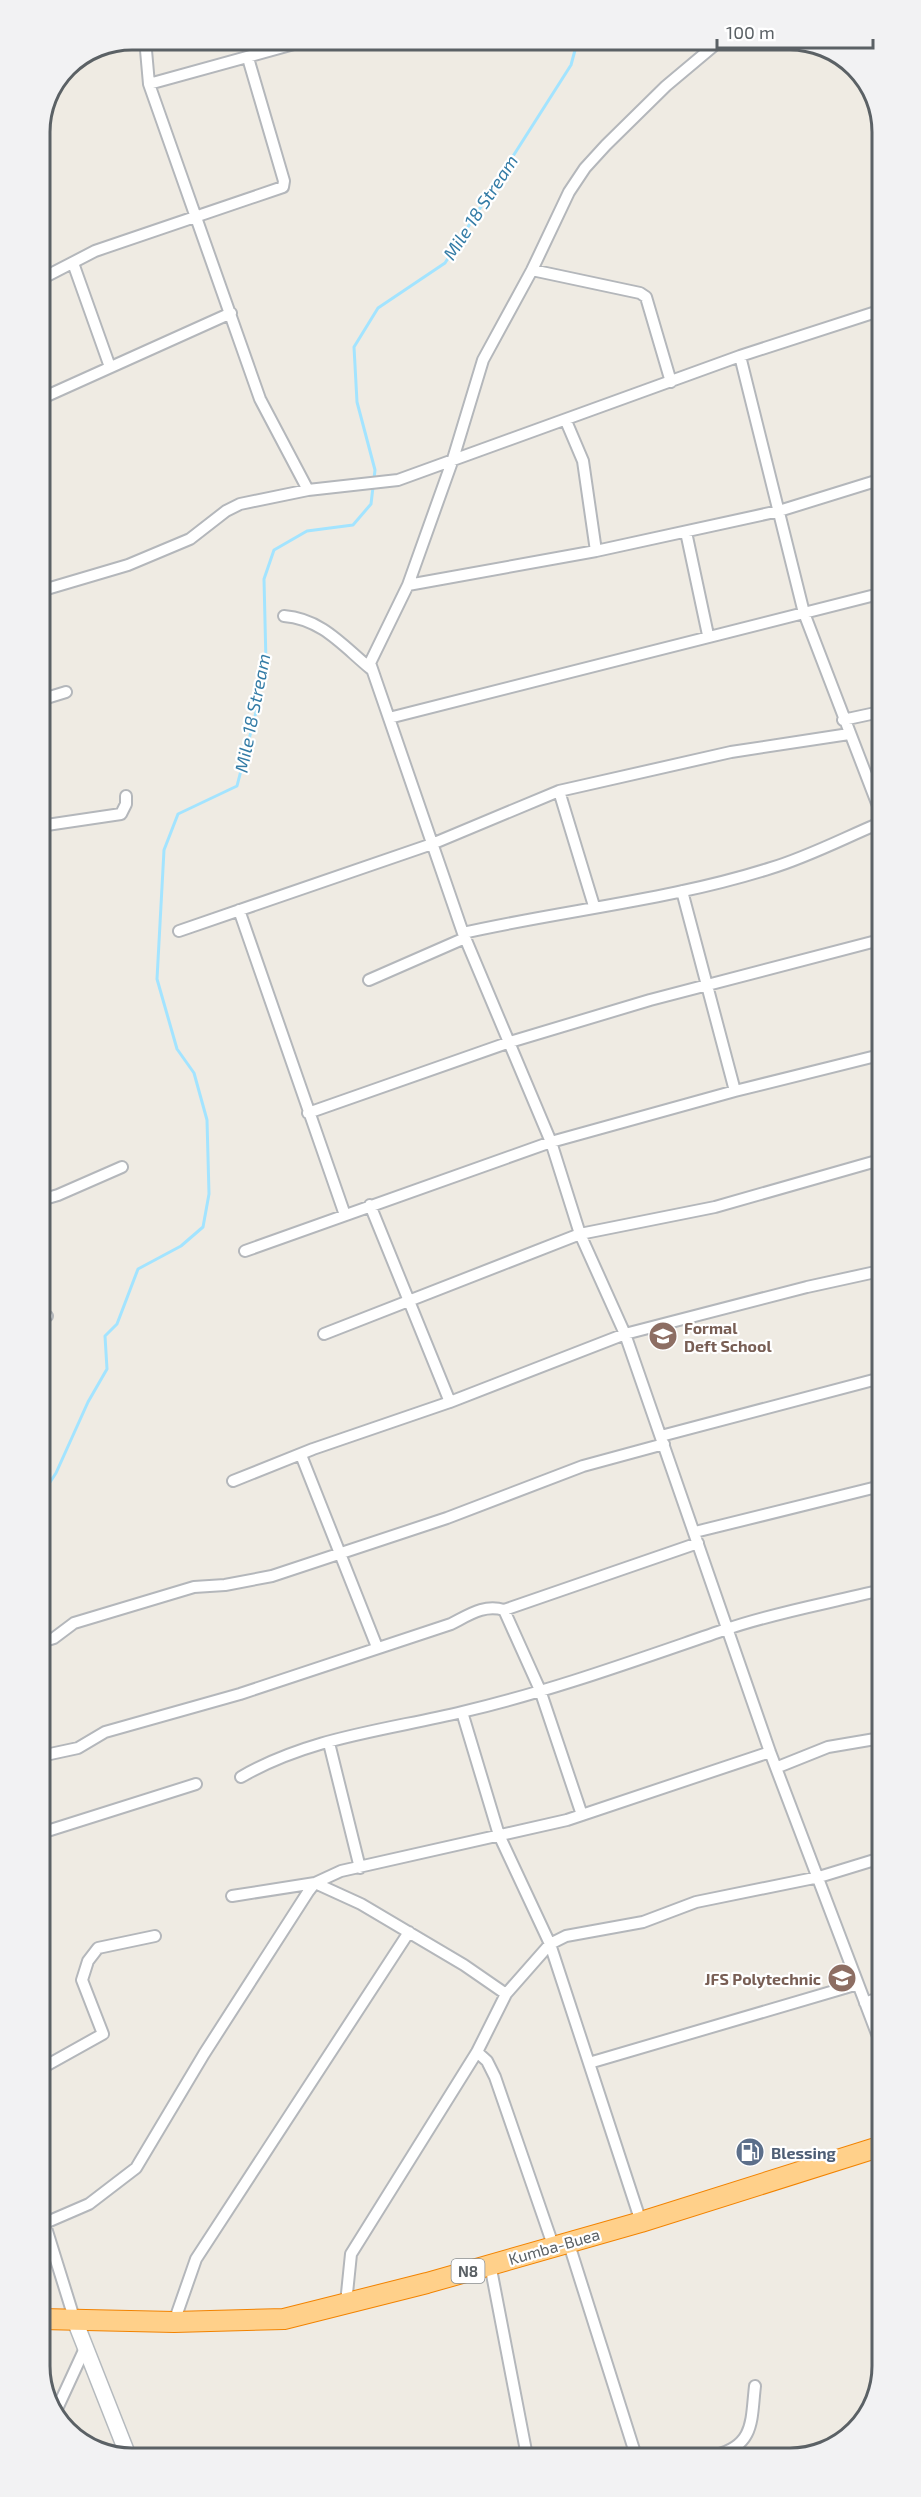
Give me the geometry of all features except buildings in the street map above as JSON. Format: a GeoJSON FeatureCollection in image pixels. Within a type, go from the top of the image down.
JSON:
{"type":"FeatureCollection","features":[{"type":"Feature","properties":{"kind":"highway","name":"Kumba-Buea"},"geometry":{"type":"LineString","coordinates":[[50,2319],[273,2321],[641,2222],[872,2149]]}},
{"type":"Feature","properties":{"kind":"street"},"geometry":{"type":"LineString","coordinates":[[146,50],[149,84],[264,409],[308,490]]}},
{"type":"Feature","properties":{"kind":"street"},"geometry":{"type":"LineString","coordinates":[[149,84],[275,50]]}},
{"type":"Feature","properties":{"kind":"street"},"geometry":{"type":"LineString","coordinates":[[709,50],[666,86],[585,168],[569,192],[532,270],[483,360],[453,459],[408,585],[371,657],[371,669],[464,935],[551,1142],[580,1234],[625,1334],[729,1628],[770,1752],[778,1767],[872,2021]]}},
{"type":"Feature","properties":{"kind":"street"},"geometry":{"type":"LineString","coordinates":[[50,274],[95,251],[283,187],[284,181],[248,58]]}},
{"type":"Feature","properties":{"kind":"street"},"geometry":{"type":"LineString","coordinates":[[73,263],[110,368]]}},
{"type":"Feature","properties":{"kind":"street"},"geometry":{"type":"LineString","coordinates":[[532,270],[640,292],[646,297],[671,382]]}},
{"type":"Feature","properties":{"kind":"street"},"geometry":{"type":"LineString","coordinates":[[50,395],[231,313]]}},
{"type":"Feature","properties":{"kind":"street"},"geometry":{"type":"LineString","coordinates":[[50,588],[128,565],[190,539],[226,511],[240,504],[308,490],[388,483],[566,421],[740,356],[872,313]]}},
{"type":"Feature","properties":{"kind":"street"},"geometry":{"type":"LineString","coordinates":[[740,356],[804,613],[872,791]]}},
{"type":"Feature","properties":{"kind":"street"},"geometry":{"type":"LineString","coordinates":[[566,421],[583,461],[596,551]]}},
{"type":"Feature","properties":{"kind":"street"},"geometry":{"type":"LineString","coordinates":[[408,585],[596,551],[779,512],[872,482]]}},
{"type":"Feature","properties":{"kind":"street"},"geometry":{"type":"LineString","coordinates":[[686,532],[708,635]]}},
{"type":"Feature","properties":{"kind":"street"},"geometry":{"type":"LineString","coordinates":[[389,718],[708,635],[872,596]]}},
{"type":"Feature","properties":{"kind":"street"},"geometry":{"type":"LineString","coordinates":[[284,616],[303,618],[319,625],[371,669]]}},
{"type":"Feature","properties":{"kind":"street"},"geometry":{"type":"LineString","coordinates":[[50,696],[66,692]]}},
{"type":"Feature","properties":{"kind":"street"},"geometry":{"type":"LineString","coordinates":[[843,720],[872,714]]}},
{"type":"Feature","properties":{"kind":"street"},"geometry":{"type":"LineString","coordinates":[[179,931],[432,844],[559,791],[731,752],[849,734]]}},
{"type":"Feature","properties":{"kind":"street"},"geometry":{"type":"LineString","coordinates":[[559,791],[594,906]]}},
{"type":"Feature","properties":{"kind":"street"},"geometry":{"type":"LineString","coordinates":[[50,825],[121,814],[126,804],[126,796]]}},
{"type":"Feature","properties":{"kind":"street"},"geometry":{"type":"LineString","coordinates":[[369,980],[464,935],[594,906],[682,891],[783,864],[872,825]]}},
{"type":"Feature","properties":{"kind":"street"},"geometry":{"type":"LineString","coordinates":[[682,891],[735,1091]]}},
{"type":"Feature","properties":{"kind":"street"},"geometry":{"type":"LineString","coordinates":[[239,910],[345,1215]]}},
{"type":"Feature","properties":{"kind":"street"},"geometry":{"type":"LineString","coordinates":[[308,1113],[510,1042],[706,984],[872,942]]}},
{"type":"Feature","properties":{"kind":"street"},"geometry":{"type":"LineString","coordinates":[[245,1251],[551,1142],[735,1091],[872,1057]]}},
{"type":"Feature","properties":{"kind":"street"},"geometry":{"type":"LineString","coordinates":[[324,1334],[580,1234],[715,1207],[872,1162]]}},
{"type":"Feature","properties":{"kind":"street"},"geometry":{"type":"LineString","coordinates":[[50,1197],[122,1167]]}},
{"type":"Feature","properties":{"kind":"street"},"geometry":{"type":"LineString","coordinates":[[370,1205],[450,1402]]}},
{"type":"Feature","properties":{"kind":"street"},"geometry":{"type":"LineString","coordinates":[[233,1481],[450,1402],[625,1334],[807,1287],[872,1273]]}},
{"type":"Feature","properties":{"kind":"street"},"geometry":{"type":"LineString","coordinates":[[50,1639],[74,1623],[194,1587],[225,1585],[272,1576],[447,1518],[582,1466],[662,1440],[872,1380]]}},
{"type":"Feature","properties":{"kind":"street"},"geometry":{"type":"LineString","coordinates":[[301,1455],[377,1647]]}},
{"type":"Feature","properties":{"kind":"street"},"geometry":{"type":"LineString","coordinates":[[50,1754],[78,1748],[105,1732],[240,1694],[451,1624],[479,1610],[487,1608],[504,1610],[697,1538],[872,1489]]}},
{"type":"Feature","properties":{"kind":"street"},"geometry":{"type":"LineString","coordinates":[[241,1777],[290,1752],[388,1726],[462,1712],[650,1657],[729,1628],[872,1592]]}},
{"type":"Feature","properties":{"kind":"street"},"geometry":{"type":"LineString","coordinates":[[504,1610],[540,1690],[582,1815]]}},
{"type":"Feature","properties":{"kind":"street"},"geometry":{"type":"LineString","coordinates":[[462,1712],[499,1835],[550,1944],[641,2222]]}},
{"type":"Feature","properties":{"kind":"street"},"geometry":{"type":"LineString","coordinates":[[778,1767],[828,1747],[872,1739]]}},
{"type":"Feature","properties":{"kind":"street"},"geometry":{"type":"LineString","coordinates":[[329,1743],[360,1868]]}},
{"type":"Feature","properties":{"kind":"street"},"geometry":{"type":"LineString","coordinates":[[232,1896],[315,1883],[341,1871],[582,1815],[770,1752]]}},
{"type":"Feature","properties":{"kind":"street"},"geometry":{"type":"LineString","coordinates":[[50,1830],[196,1784]]}},
{"type":"Feature","properties":{"kind":"street"},"geometry":{"type":"LineString","coordinates":[[346,2303],[351,2254],[477,2052],[506,1994],[550,1944],[566,1936],[643,1922],[708,1899],[819,1878],[872,1861]]}},
{"type":"Feature","properties":{"kind":"street"},"geometry":{"type":"LineString","coordinates":[[315,1883],[361,1904],[506,1994]]}},
{"type":"Feature","properties":{"kind":"street"},"geometry":{"type":"LineString","coordinates":[[50,2217],[89,2204],[142,2161],[204,2054],[275,1940],[315,1883]]}},
{"type":"Feature","properties":{"kind":"street"},"geometry":{"type":"LineString","coordinates":[[174,2322],[196,2259],[409,1932]]}},
{"type":"Feature","properties":{"kind":"street"},"geometry":{"type":"LineString","coordinates":[[50,2064],[103,2034],[82,1980],[91,1954],[98,1948],[154,1936]]}},
{"type":"Feature","properties":{"kind":"street"},"geometry":{"type":"LineString","coordinates":[[589,2063],[858,1984]]}},
{"type":"Feature","properties":{"kind":"street"},"geometry":{"type":"LineString","coordinates":[[865,2003],[872,2000]]}},
{"type":"Feature","properties":{"kind":"street"},"geometry":{"type":"LineString","coordinates":[[477,2052],[487,2061],[495,2077],[561,2243],[633,2448]]}},
{"type":"Feature","properties":{"kind":"street"},"geometry":{"type":"LineString","coordinates":[[50,2239],[75,2321],[125,2447]]}},
{"type":"Feature","properties":{"kind":"street"},"geometry":{"type":"LineString","coordinates":[[490,2264],[525,2448]]}},
{"type":"Feature","properties":{"kind":"street"},"geometry":{"type":"LineString","coordinates":[[60,2403],[86,2346]]}},
{"type":"Feature","properties":{"kind":"street"},"geometry":{"type":"LineString","coordinates":[[734,2448],[739,2446],[750,2429],[755,2386]]}},
{"type":"Feature","properties":{"kind":"waterway","name":"Mile 18 Stream"},"geometry":{"type":"LineString","coordinates":[[50,1482],[88,1402],[107,1369],[105,1336],[117,1324],[138,1269],[181,1246],[203,1227],[209,1194],[207,1120],[194,1073],[177,1049],[157,979],[164,850],[178,814],[237,786],[256,712],[255,685],[266,663],[264,579],[274,550],[307,531],[353,525],[371,504],[375,470],[357,402],[354,347],[378,308],[445,263],[571,65],[575,50]]}},
{"type":"Feature","properties":{"kind":"place","name":"Formal Deft School"},"geometry":{"type":"Point","coordinates":[663,1336]}},
{"type":"Feature","properties":{"kind":"place","name":"JFS Polytechnic"},"geometry":{"type":"Point","coordinates":[842,1978]}},
{"type":"Feature","properties":{"kind":"place","name":"Blessing"},"geometry":{"type":"Point","coordinates":[750,2152]}}]}
